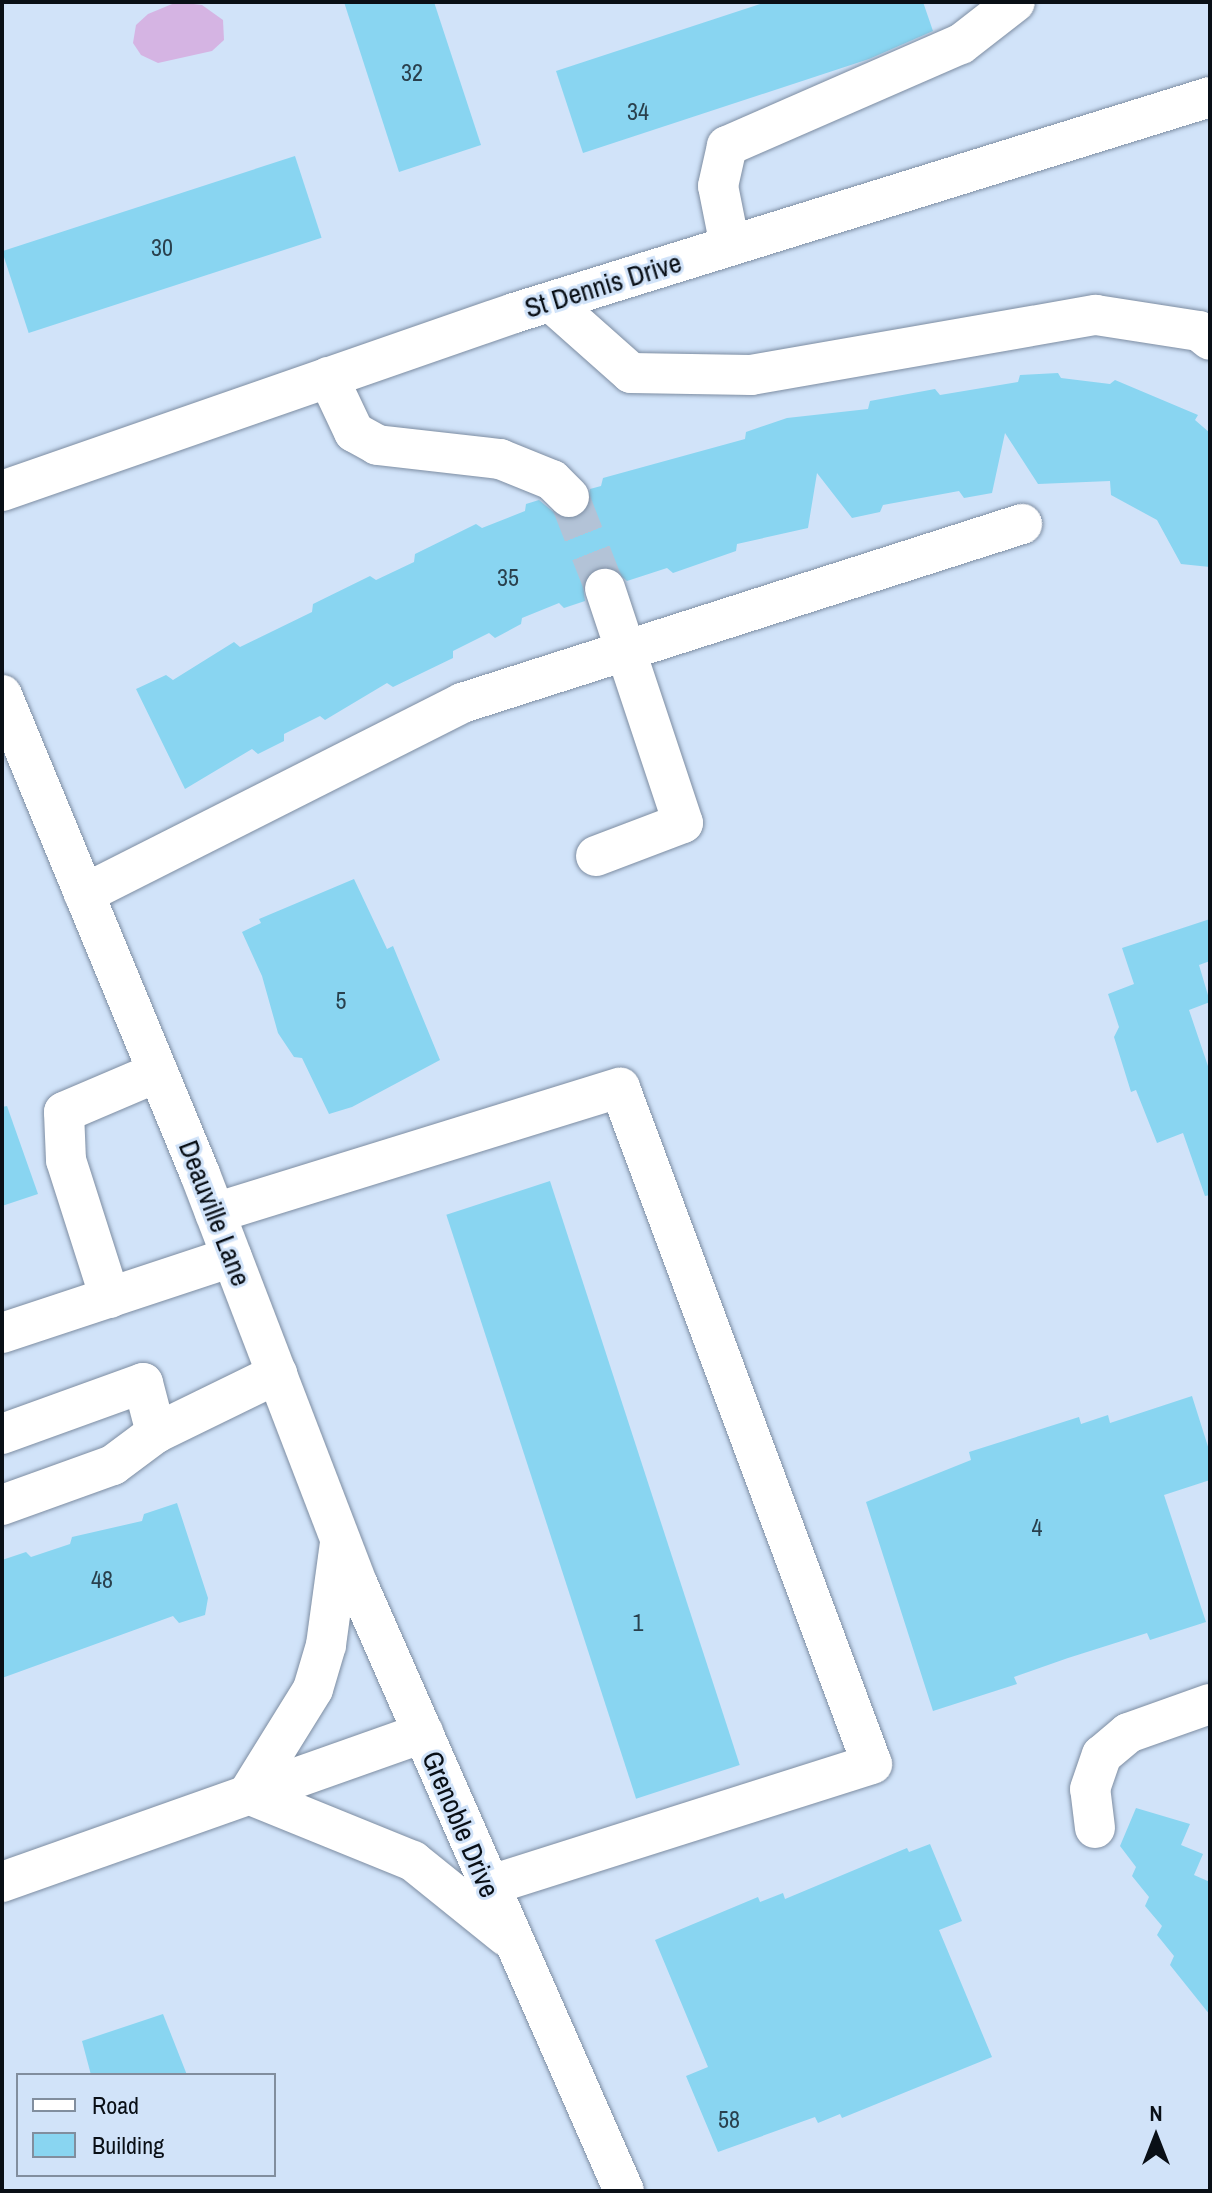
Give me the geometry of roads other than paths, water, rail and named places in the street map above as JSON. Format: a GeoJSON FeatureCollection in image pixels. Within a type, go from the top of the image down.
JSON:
{"type":"FeatureCollection","features":[{"type":"Feature","properties":{"kind":"street"},"geometry":{"type":"LineString","coordinates":[[730,246],[718,186],[727,146],[961,44],[1015,2]]}},
{"type":"Feature","properties":{"kind":"street","name":"St Dennis Drive"},"geometry":{"type":"LineString","coordinates":[[2,491],[551,302],[1210,97]]}},
{"type":"Feature","properties":{"kind":"street"},"geometry":{"type":"LineString","coordinates":[[551,302],[631,373],[751,375],[1096,315],[1199,331],[1210,340]]}},
{"type":"Feature","properties":{"kind":"street"},"geometry":{"type":"LineString","coordinates":[[328,377],[354,432],[377,445],[500,459],[552,480],[569,497]]}},
{"type":"Feature","properties":{"kind":"street"},"geometry":{"type":"LineString","coordinates":[[84,894],[462,703],[1022,524]]}},
{"type":"Feature","properties":{"kind":"street"},"geometry":{"type":"LineString","coordinates":[[596,856],[683,823],[605,589]]}},
{"type":"Feature","properties":{"kind":"street","name":"Deauville Lane"},"geometry":{"type":"LineString","coordinates":[[6,709],[158,1072],[341,1539],[423,1733]]}},
{"type":"Feature","properties":{"kind":"street"},"geometry":{"type":"LineString","coordinates":[[110,1298],[66,1160],[64,1112],[158,1072]]}},
{"type":"Feature","properties":{"kind":"street"},"geometry":{"type":"LineString","coordinates":[[215,1213],[620,1088],[872,1764],[487,1886]]}},
{"type":"Feature","properties":{"kind":"street"},"geometry":{"type":"LineString","coordinates":[[2,1333],[232,1257]]}},
{"type":"Feature","properties":{"kind":"street"},"geometry":{"type":"LineString","coordinates":[[2,1505],[113,1465],[156,1433],[277,1374]]}},
{"type":"Feature","properties":{"kind":"street"},"geometry":{"type":"LineString","coordinates":[[2,1434],[143,1383],[156,1433]]}},
{"type":"Feature","properties":{"kind":"street"},"geometry":{"type":"LineString","coordinates":[[341,1539],[326,1645],[313,1689],[248,1794],[413,1861],[512,1941]]}},
{"type":"Feature","properties":{"kind":"street"},"geometry":{"type":"LineString","coordinates":[[1095,1828],[1090,1789],[1102,1755],[1128,1733],[1210,1704]]}},
{"type":"Feature","properties":{"kind":"street","name":"Grenoble Drive"},"geometry":{"type":"LineString","coordinates":[[2,1882],[423,1733],[487,1886],[624,2191]]}},
{"type":"Feature","properties":{"kind":"tunnel"},"geometry":{"type":"LineString","coordinates":[[569,497],[605,589]]}}]}
